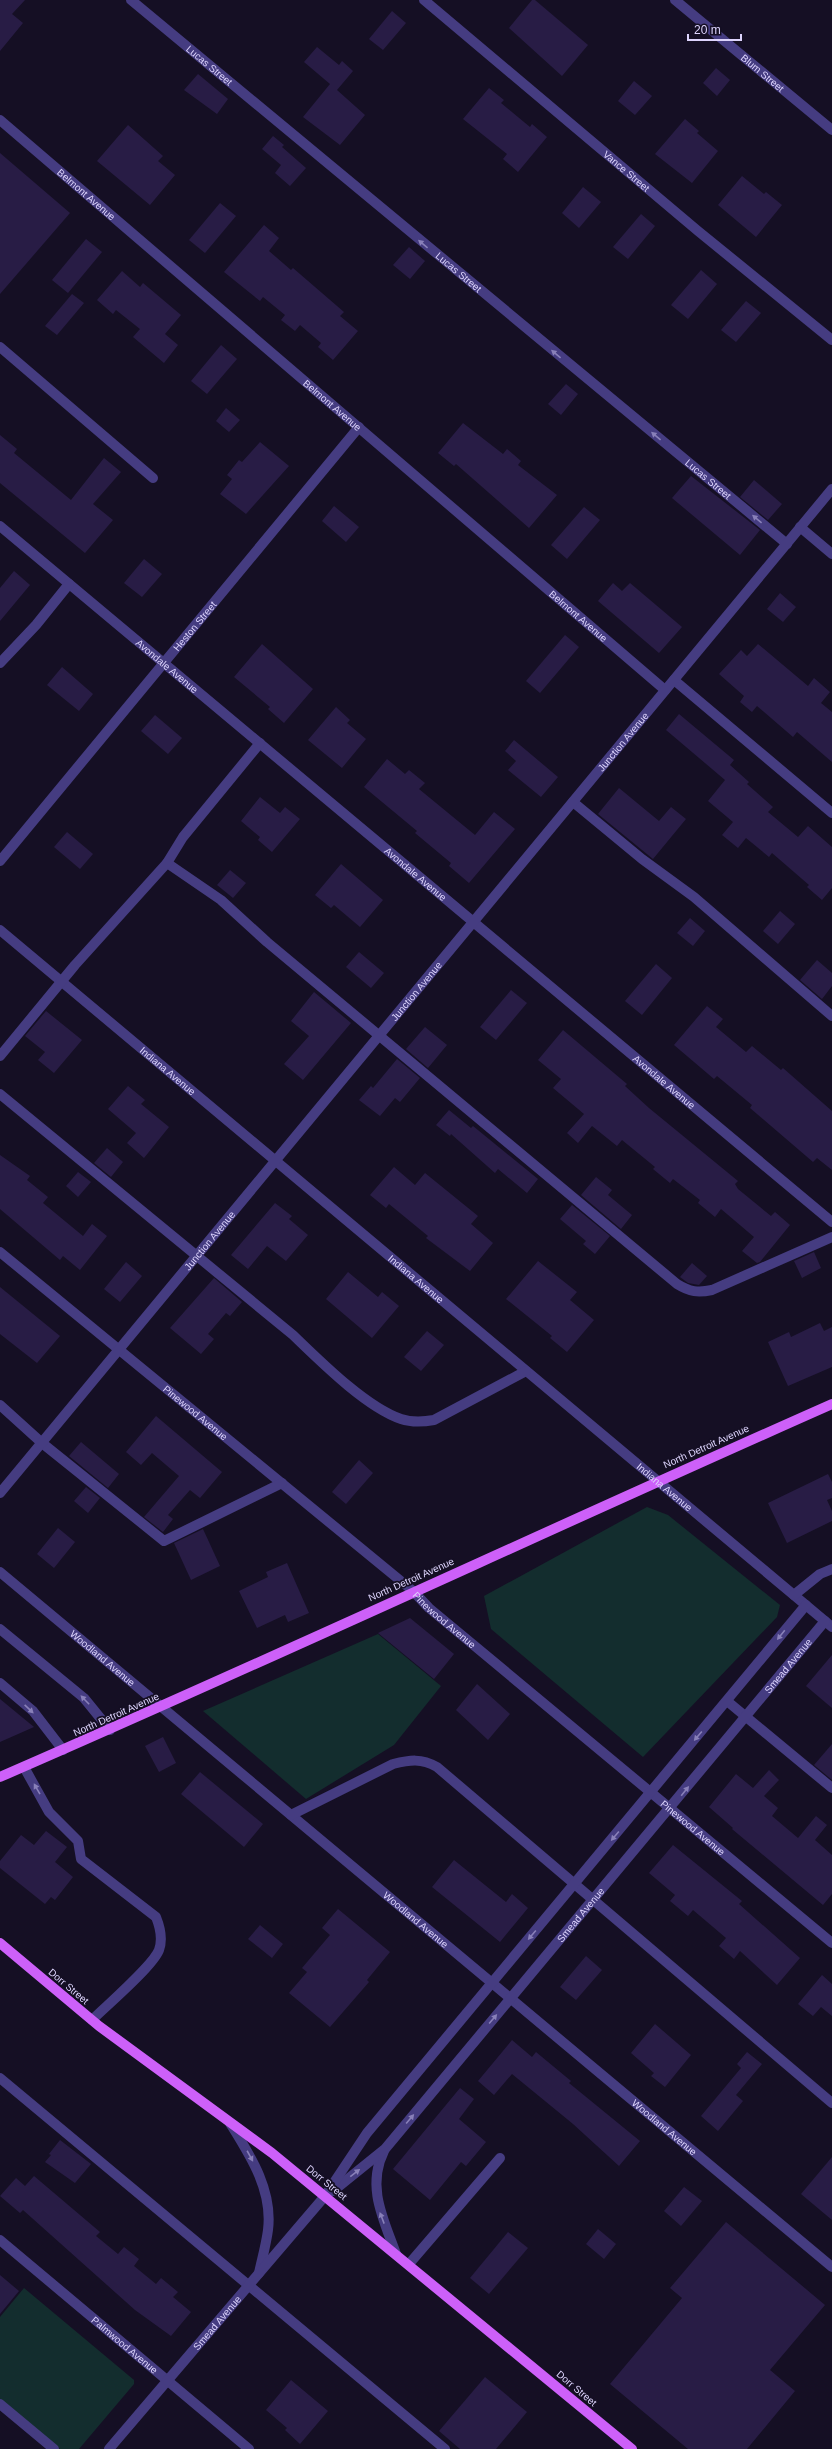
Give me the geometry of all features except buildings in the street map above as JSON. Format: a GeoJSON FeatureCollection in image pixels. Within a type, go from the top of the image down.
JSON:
{"type":"FeatureCollection","features":[{"type":"Feature","properties":{"kind":"main road","name":"North Detroit Avenue"},"geometry":{"type":"LineString","coordinates":[[0,1777],[162,1707],[413,1591],[832,1404]]}},
{"type":"Feature","properties":{"kind":"main road","name":"Dorr Street"},"geometry":{"type":"LineString","coordinates":[[0,1943],[92,2020],[325,2196],[632,2449]]}},
{"type":"Feature","properties":{"kind":"street","name":"Lucas Street"},"geometry":{"type":"LineString","coordinates":[[131,0],[787,544]]}},
{"type":"Feature","properties":{"kind":"street","name":"Vance Street"},"geometry":{"type":"LineString","coordinates":[[424,0],[698,231],[832,340]]}},
{"type":"Feature","properties":{"kind":"street","name":"Blum Street"},"geometry":{"type":"LineString","coordinates":[[675,0],[832,130]]}},
{"type":"Feature","properties":{"kind":"street","name":"Belmont Avenue"},"geometry":{"type":"LineString","coordinates":[[0,120],[666,690]]}},
{"type":"Feature","properties":{"kind":"street"},"geometry":{"type":"LineString","coordinates":[[0,347],[153,478]]}},
{"type":"Feature","properties":{"kind":"street","name":"Heston Street"},"geometry":{"type":"LineString","coordinates":[[0,861],[359,427]]}},
{"type":"Feature","properties":{"kind":"street","name":"Junction Avenue"},"geometry":{"type":"LineString","coordinates":[[0,1493],[832,489]]}},
{"type":"Feature","properties":{"kind":"street","name":"Avondale Avenue"},"geometry":{"type":"LineString","coordinates":[[0,526],[832,1222]]}},
{"type":"Feature","properties":{"kind":"street"},"geometry":{"type":"LineString","coordinates":[[800,527],[832,554]]}},
{"type":"Feature","properties":{"kind":"street"},"geometry":{"type":"LineString","coordinates":[[0,663],[36,625],[69,584]]}},
{"type":"Feature","properties":{"kind":"street"},"geometry":{"type":"LineString","coordinates":[[674,680],[832,813]]}},
{"type":"Feature","properties":{"kind":"street"},"geometry":{"type":"LineString","coordinates":[[0,1056],[63,983],[75,965],[166,863],[183,837],[260,743]]}},
{"type":"Feature","properties":{"kind":"street"},"geometry":{"type":"LineString","coordinates":[[573,802],[642,859],[694,897],[832,1016]]}},
{"type":"Feature","properties":{"kind":"street"},"geometry":{"type":"LineString","coordinates":[[166,863],[221,900],[267,942],[677,1284],[698,1293],[712,1290],[832,1237]]}},
{"type":"Feature","properties":{"kind":"street","name":"Indiana Avenue"},"geometry":{"type":"LineString","coordinates":[[0,930],[828,1624]]}},
{"type":"Feature","properties":{"kind":"street"},"geometry":{"type":"LineString","coordinates":[[0,1094],[293,1335],[329,1370],[386,1411],[402,1419],[419,1422],[434,1420],[526,1371]]}},
{"type":"Feature","properties":{"kind":"street","name":"Pinewood Avenue"},"geometry":{"type":"LineString","coordinates":[[0,1252],[118,1351],[413,1591],[429,1608],[832,1943]]}},
{"type":"Feature","properties":{"kind":"street"},"geometry":{"type":"LineString","coordinates":[[0,1405],[42,1443],[164,1541],[282,1483]]}},
{"type":"Feature","properties":{"kind":"street"},"geometry":{"type":"LineString","coordinates":[[794,1595],[820,1574],[832,1569]]}},
{"type":"Feature","properties":{"kind":"street","name":"Woodland Avenue"},"geometry":{"type":"LineString","coordinates":[[0,1572],[832,2267]]}},
{"type":"Feature","properties":{"kind":"street","name":"Smead Avenue"},"geometry":{"type":"LineString","coordinates":[[109,2449],[325,2196],[367,2133],[806,1605]]}},
{"type":"Feature","properties":{"kind":"street","name":"Smead Avenue"},"geometry":{"type":"LineString","coordinates":[[325,2196],[385,2150],[746,1716],[828,1624]]}},
{"type":"Feature","properties":{"kind":"street"},"geometry":{"type":"LineString","coordinates":[[0,1629],[84,1698],[110,1730]]}},
{"type":"Feature","properties":{"kind":"street"},"geometry":{"type":"LineString","coordinates":[[0,1683],[33,1711],[63,1750]]}},
{"type":"Feature","properties":{"kind":"street"},"geometry":{"type":"LineString","coordinates":[[727,1701],[832,1788]]}},
{"type":"Feature","properties":{"kind":"street"},"geometry":{"type":"LineString","coordinates":[[291,1815],[393,1764],[410,1760],[424,1760],[437,1767],[832,2103]]}},
{"type":"Feature","properties":{"kind":"street"},"geometry":{"type":"LineString","coordinates":[[24,1767],[50,1812],[78,1841],[80,1859],[156,1917],[161,1930],[159,1950],[141,1972],[92,2020]]}},
{"type":"Feature","properties":{"kind":"street"},"geometry":{"type":"LineString","coordinates":[[0,2078],[250,2284],[444,2449]]}},
{"type":"Feature","properties":{"kind":"street"},"geometry":{"type":"LineString","coordinates":[[230,2123],[251,2156],[266,2196],[268,2230],[259,2273]]}},
{"type":"Feature","properties":{"kind":"street"},"geometry":{"type":"LineString","coordinates":[[385,2150],[380,2161],[376,2190],[379,2210],[396,2254]]}},
{"type":"Feature","properties":{"kind":"street"},"geometry":{"type":"LineString","coordinates":[[409,2264],[500,2158]]}},
{"type":"Feature","properties":{"kind":"street","name":"Palmwood Avenue"},"geometry":{"type":"LineString","coordinates":[[0,2240],[249,2449]]}},
{"type":"Feature","properties":{"kind":"street"},"geometry":{"type":"LineString","coordinates":[[0,2404],[54,2449]]}},
{"type":"Feature","properties":{"kind":"green space"},"geometry":{"type":"Polygon","coordinates":[[[647,1507],[668,1515],[780,1605],[777,1617],[643,1757],[491,1629],[484,1596],[647,1507]]]}},
{"type":"Feature","properties":{"kind":"green space"},"geometry":{"type":"Polygon","coordinates":[[[378,1634],[441,1686],[394,1745],[306,1799],[203,1711],[378,1634]]]}},
{"type":"Feature","properties":{"kind":"green space"},"geometry":{"type":"Polygon","coordinates":[[[24,2288],[134,2380],[134,2384],[79,2449],[60,2449],[0,2400],[0,2317],[24,2288]]]}}]}
